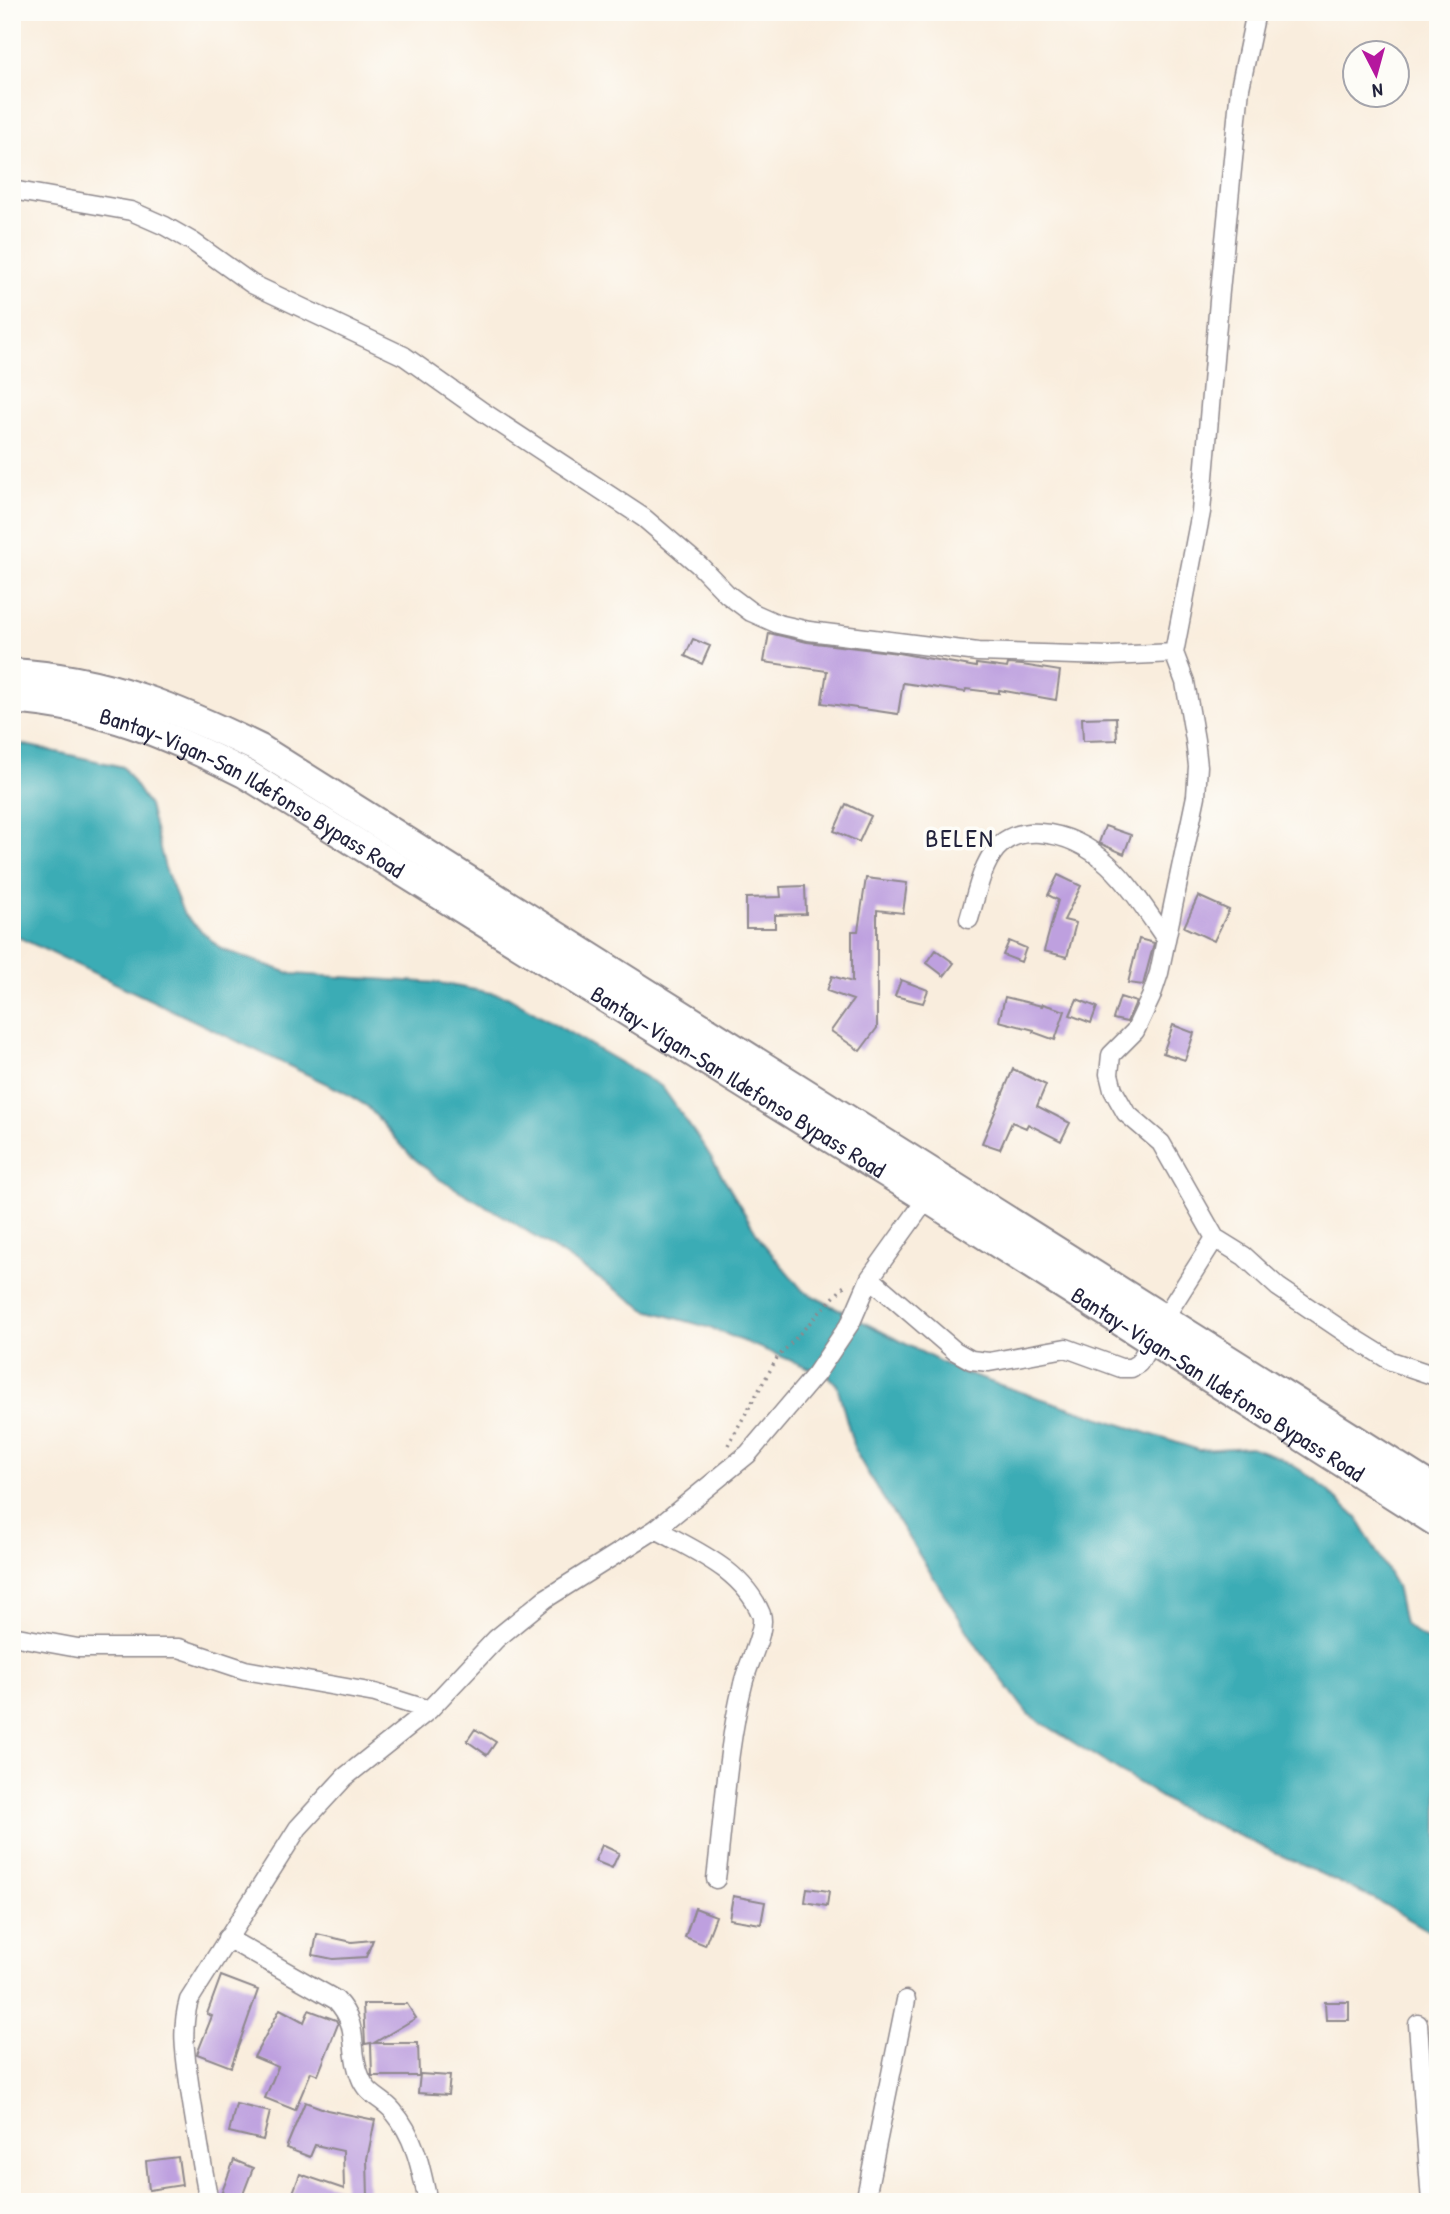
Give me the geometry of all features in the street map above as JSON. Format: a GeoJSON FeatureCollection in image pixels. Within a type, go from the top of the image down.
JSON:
{"type":"FeatureCollection","features":[{"type":"Feature","properties":{"kind":"main road","name":"Bantay-Vigan-San Ildefonso Bypass Road"},"geometry":{"type":"LineString","coordinates":[[12,673],[52,675],[123,691],[198,719],[260,749],[934,1189],[1157,1330],[1438,1523]]}},
{"type":"Feature","properties":{"kind":"main road","name":"Bantay-Vigan-San Ildefonso Bypass Road"},"geometry":{"type":"LineString","coordinates":[[12,699],[48,702],[115,716],[185,743],[246,774],[934,1189]]}},
{"type":"Feature","properties":{"kind":"main road","name":"Bantay-Vigan-San Ildefonso Bypass Road"},"geometry":{"type":"LineString","coordinates":[[1157,1330],[1438,1492]]}},
{"type":"Feature","properties":{"kind":"street"},"geometry":{"type":"LineString","coordinates":[[1256,12],[1240,88],[1200,512],[1174,653],[1185,681],[1198,766],[1196,796],[1191,831],[1151,997],[1135,1031],[1111,1055],[1109,1074],[1113,1090],[1126,1113],[1161,1143],[1215,1238],[1244,1256],[1278,1287],[1349,1335],[1391,1361],[1438,1377]]}},
{"type":"Feature","properties":{"kind":"street"},"geometry":{"type":"LineString","coordinates":[[12,191],[131,211],[193,242],[252,284],[404,356],[483,412],[644,518],[699,565],[727,594],[751,612],[778,624],[809,631],[978,652],[1097,656],[1174,653]]}},
{"type":"Feature","properties":{"kind":"street"},"geometry":{"type":"LineString","coordinates":[[969,919],[988,862],[1003,841],[1016,835],[1056,834],[1082,844],[1100,856],[1128,885],[1166,939]]}},
{"type":"Feature","properties":{"kind":"street"},"geometry":{"type":"LineString","coordinates":[[209,2202],[183,2041],[184,2017],[189,2000],[298,1828],[345,1777],[429,1710],[496,1639],[545,1600],[656,1528],[748,1454],[816,1374],[851,1322],[870,1278],[934,1189]]}},
{"type":"Feature","properties":{"kind":"street"},"geometry":{"type":"LineString","coordinates":[[870,1278],[955,1351],[971,1360],[989,1362],[1066,1348],[1121,1368],[1131,1368],[1139,1363],[1215,1238]]}},
{"type":"Feature","properties":{"kind":"street"},"geometry":{"type":"LineString","coordinates":[[656,1528],[731,1571],[751,1596],[763,1624],[747,1665],[737,1707],[716,1880]]}},
{"type":"Feature","properties":{"kind":"street"},"geometry":{"type":"LineString","coordinates":[[12,1636],[78,1648],[179,1648],[245,1670],[374,1693],[429,1710]]}},
{"type":"Feature","properties":{"kind":"street"},"geometry":{"type":"LineString","coordinates":[[228,1938],[336,2000],[346,2010],[358,2073],[371,2095],[392,2110],[413,2141],[428,2202]]}},
{"type":"Feature","properties":{"kind":"street"},"geometry":{"type":"LineString","coordinates":[[865,2202],[906,2000]]}},
{"type":"Feature","properties":{"kind":"street"},"geometry":{"type":"LineString","coordinates":[[1419,2024],[1431,2202]]}},
{"type":"Feature","properties":{"kind":"path"},"geometry":{"type":"LineString","coordinates":[[727,1448],[777,1358],[831,1298]]}},
{"type":"Feature","properties":{"kind":"water"},"geometry":{"type":"Polygon","coordinates":[[[12,742],[123,767],[149,806],[165,868],[184,915],[221,949],[292,974],[439,983],[507,996],[662,1087],[706,1149],[762,1242],[803,1291],[960,1372],[1199,1450],[1251,1447],[1281,1458],[1316,1480],[1357,1518],[1396,1586],[1404,1624],[1438,1648],[1438,1936],[1373,1898],[1175,1806],[1028,1714],[979,1649],[873,1482],[855,1451],[837,1385],[829,1376],[711,1328],[647,1310],[507,1218],[439,1179],[410,1155],[368,1107],[342,1091],[12,934],[12,742]]]}},
{"type":"Feature","properties":{"kind":"building"},"geometry":{"type":"Polygon","coordinates":[[[769,633],[807,642],[898,653],[976,667],[976,664],[1007,668],[1008,664],[1060,671],[1056,700],[999,690],[999,693],[966,689],[965,692],[903,683],[898,714],[822,703],[827,671],[764,662],[769,633]]]}},
{"type":"Feature","properties":{"kind":"building"},"geometry":{"type":"Polygon","coordinates":[[[693,639],[710,646],[702,664],[685,656],[693,639]]]}},
{"type":"Feature","properties":{"kind":"building"},"geometry":{"type":"Polygon","coordinates":[[[1116,717],[1117,740],[1083,741],[1082,718],[1116,717]]]}},
{"type":"Feature","properties":{"kind":"building"},"geometry":{"type":"Polygon","coordinates":[[[846,804],[871,816],[859,842],[834,831],[846,804]]]}},
{"type":"Feature","properties":{"kind":"building"},"geometry":{"type":"Polygon","coordinates":[[[1105,826],[1131,835],[1124,854],[1099,843],[1105,826]]]}},
{"type":"Feature","properties":{"kind":"building"},"geometry":{"type":"Polygon","coordinates":[[[1058,875],[1081,886],[1064,920],[1076,923],[1067,957],[1044,951],[1058,900],[1048,895],[1058,875]]]}},
{"type":"Feature","properties":{"kind":"building"},"geometry":{"type":"Polygon","coordinates":[[[866,878],[907,883],[903,913],[877,910],[877,1028],[860,1051],[831,1031],[853,1000],[827,991],[832,976],[852,982],[852,931],[858,931],[866,878]]]}},
{"type":"Feature","properties":{"kind":"building"},"geometry":{"type":"Polygon","coordinates":[[[805,886],[806,914],[775,915],[775,928],[746,928],[746,898],[781,897],[780,887],[805,886]]]}},
{"type":"Feature","properties":{"kind":"building"},"geometry":{"type":"Polygon","coordinates":[[[1198,896],[1229,910],[1214,941],[1184,927],[1198,896]]]}},
{"type":"Feature","properties":{"kind":"building"},"geometry":{"type":"Polygon","coordinates":[[[1139,939],[1154,943],[1143,985],[1128,983],[1139,939]]]}},
{"type":"Feature","properties":{"kind":"building"},"geometry":{"type":"Polygon","coordinates":[[[1009,941],[1026,948],[1021,962],[1003,955],[1009,941]]]}},
{"type":"Feature","properties":{"kind":"building"},"geometry":{"type":"Polygon","coordinates":[[[936,950],[954,963],[944,976],[927,963],[936,950]]]}},
{"type":"Feature","properties":{"kind":"building"},"geometry":{"type":"Polygon","coordinates":[[[901,980],[928,990],[923,1003],[895,996],[901,980]]]}},
{"type":"Feature","properties":{"kind":"building"},"geometry":{"type":"Polygon","coordinates":[[[1005,997],[1065,1011],[1055,1040],[1033,1032],[1034,1030],[999,1021],[1005,997]]]}},
{"type":"Feature","properties":{"kind":"building"},"geometry":{"type":"Polygon","coordinates":[[[1120,997],[1136,1002],[1127,1022],[1113,1019],[1120,997]]]}},
{"type":"Feature","properties":{"kind":"building"},"geometry":{"type":"Polygon","coordinates":[[[1077,999],[1097,1007],[1091,1023],[1070,1015],[1077,999]]]}},
{"type":"Feature","properties":{"kind":"building"},"geometry":{"type":"Polygon","coordinates":[[[1173,1025],[1194,1033],[1185,1060],[1163,1053],[1173,1025]]]}},
{"type":"Feature","properties":{"kind":"building"},"geometry":{"type":"Polygon","coordinates":[[[1013,1069],[1046,1085],[1037,1106],[1070,1123],[1061,1141],[1028,1124],[1026,1128],[1012,1122],[1000,1149],[982,1143],[1013,1069]]]}},
{"type":"Feature","properties":{"kind":"building"},"geometry":{"type":"Polygon","coordinates":[[[475,1729],[496,1742],[487,1755],[467,1741],[475,1729]]]}},
{"type":"Feature","properties":{"kind":"building"},"geometry":{"type":"Polygon","coordinates":[[[602,1845],[619,1853],[612,1868],[595,1861],[602,1845]]]}},
{"type":"Feature","properties":{"kind":"building"},"geometry":{"type":"Polygon","coordinates":[[[807,1888],[829,1891],[827,1906],[805,1902],[807,1888]]]}},
{"type":"Feature","properties":{"kind":"building"},"geometry":{"type":"Polygon","coordinates":[[[733,1896],[765,1902],[761,1924],[729,1919],[733,1896]]]}},
{"type":"Feature","properties":{"kind":"building"},"geometry":{"type":"Polygon","coordinates":[[[695,1908],[716,1916],[705,1945],[685,1937],[695,1908]]]}},
{"type":"Feature","properties":{"kind":"building"},"geometry":{"type":"Polygon","coordinates":[[[317,1934],[352,1942],[373,1940],[366,1957],[333,1959],[313,1955],[317,1934]]]}},
{"type":"Feature","properties":{"kind":"building"},"geometry":{"type":"Polygon","coordinates":[[[221,1976],[258,1990],[231,2067],[197,2054],[212,2016],[207,2014],[221,1976]]]}},
{"type":"Feature","properties":{"kind":"building"},"geometry":{"type":"Polygon","coordinates":[[[1325,2002],[1349,2002],[1349,2020],[1326,2020],[1325,2002]]]}},
{"type":"Feature","properties":{"kind":"building"},"geometry":{"type":"Polygon","coordinates":[[[363,2004],[407,2004],[416,2018],[374,2043],[418,2043],[419,2076],[372,2076],[371,2043],[365,2044],[363,2004]]]}},
{"type":"Feature","properties":{"kind":"building"},"geometry":{"type":"Polygon","coordinates":[[[280,2009],[304,2022],[309,2010],[336,2020],[338,2024],[318,2075],[311,2072],[295,2110],[265,2098],[278,2067],[254,2057],[280,2009]]]}},
{"type":"Feature","properties":{"kind":"building"},"geometry":{"type":"Polygon","coordinates":[[[420,2074],[450,2076],[448,2095],[418,2093],[420,2074]]]}},
{"type":"Feature","properties":{"kind":"building"},"geometry":{"type":"Polygon","coordinates":[[[305,2102],[327,2110],[375,2120],[367,2159],[368,2198],[374,2202],[302,2202],[291,2198],[300,2174],[344,2189],[343,2151],[315,2145],[310,2157],[286,2148],[305,2102]]]}},
{"type":"Feature","properties":{"kind":"building"},"geometry":{"type":"Polygon","coordinates":[[[236,2104],[270,2112],[263,2140],[229,2132],[236,2104]]]}},
{"type":"Feature","properties":{"kind":"building"},"geometry":{"type":"Polygon","coordinates":[[[178,2157],[182,2185],[149,2190],[146,2161],[178,2157]]]}},
{"type":"Feature","properties":{"kind":"building"},"geometry":{"type":"Polygon","coordinates":[[[234,2160],[253,2168],[240,2202],[220,2202],[220,2197],[234,2160]]]}},
{"type":"Feature","properties":{"kind":"district","name":"BELEN"},"geometry":{"type":"Point","coordinates":[960,837]}}]}
